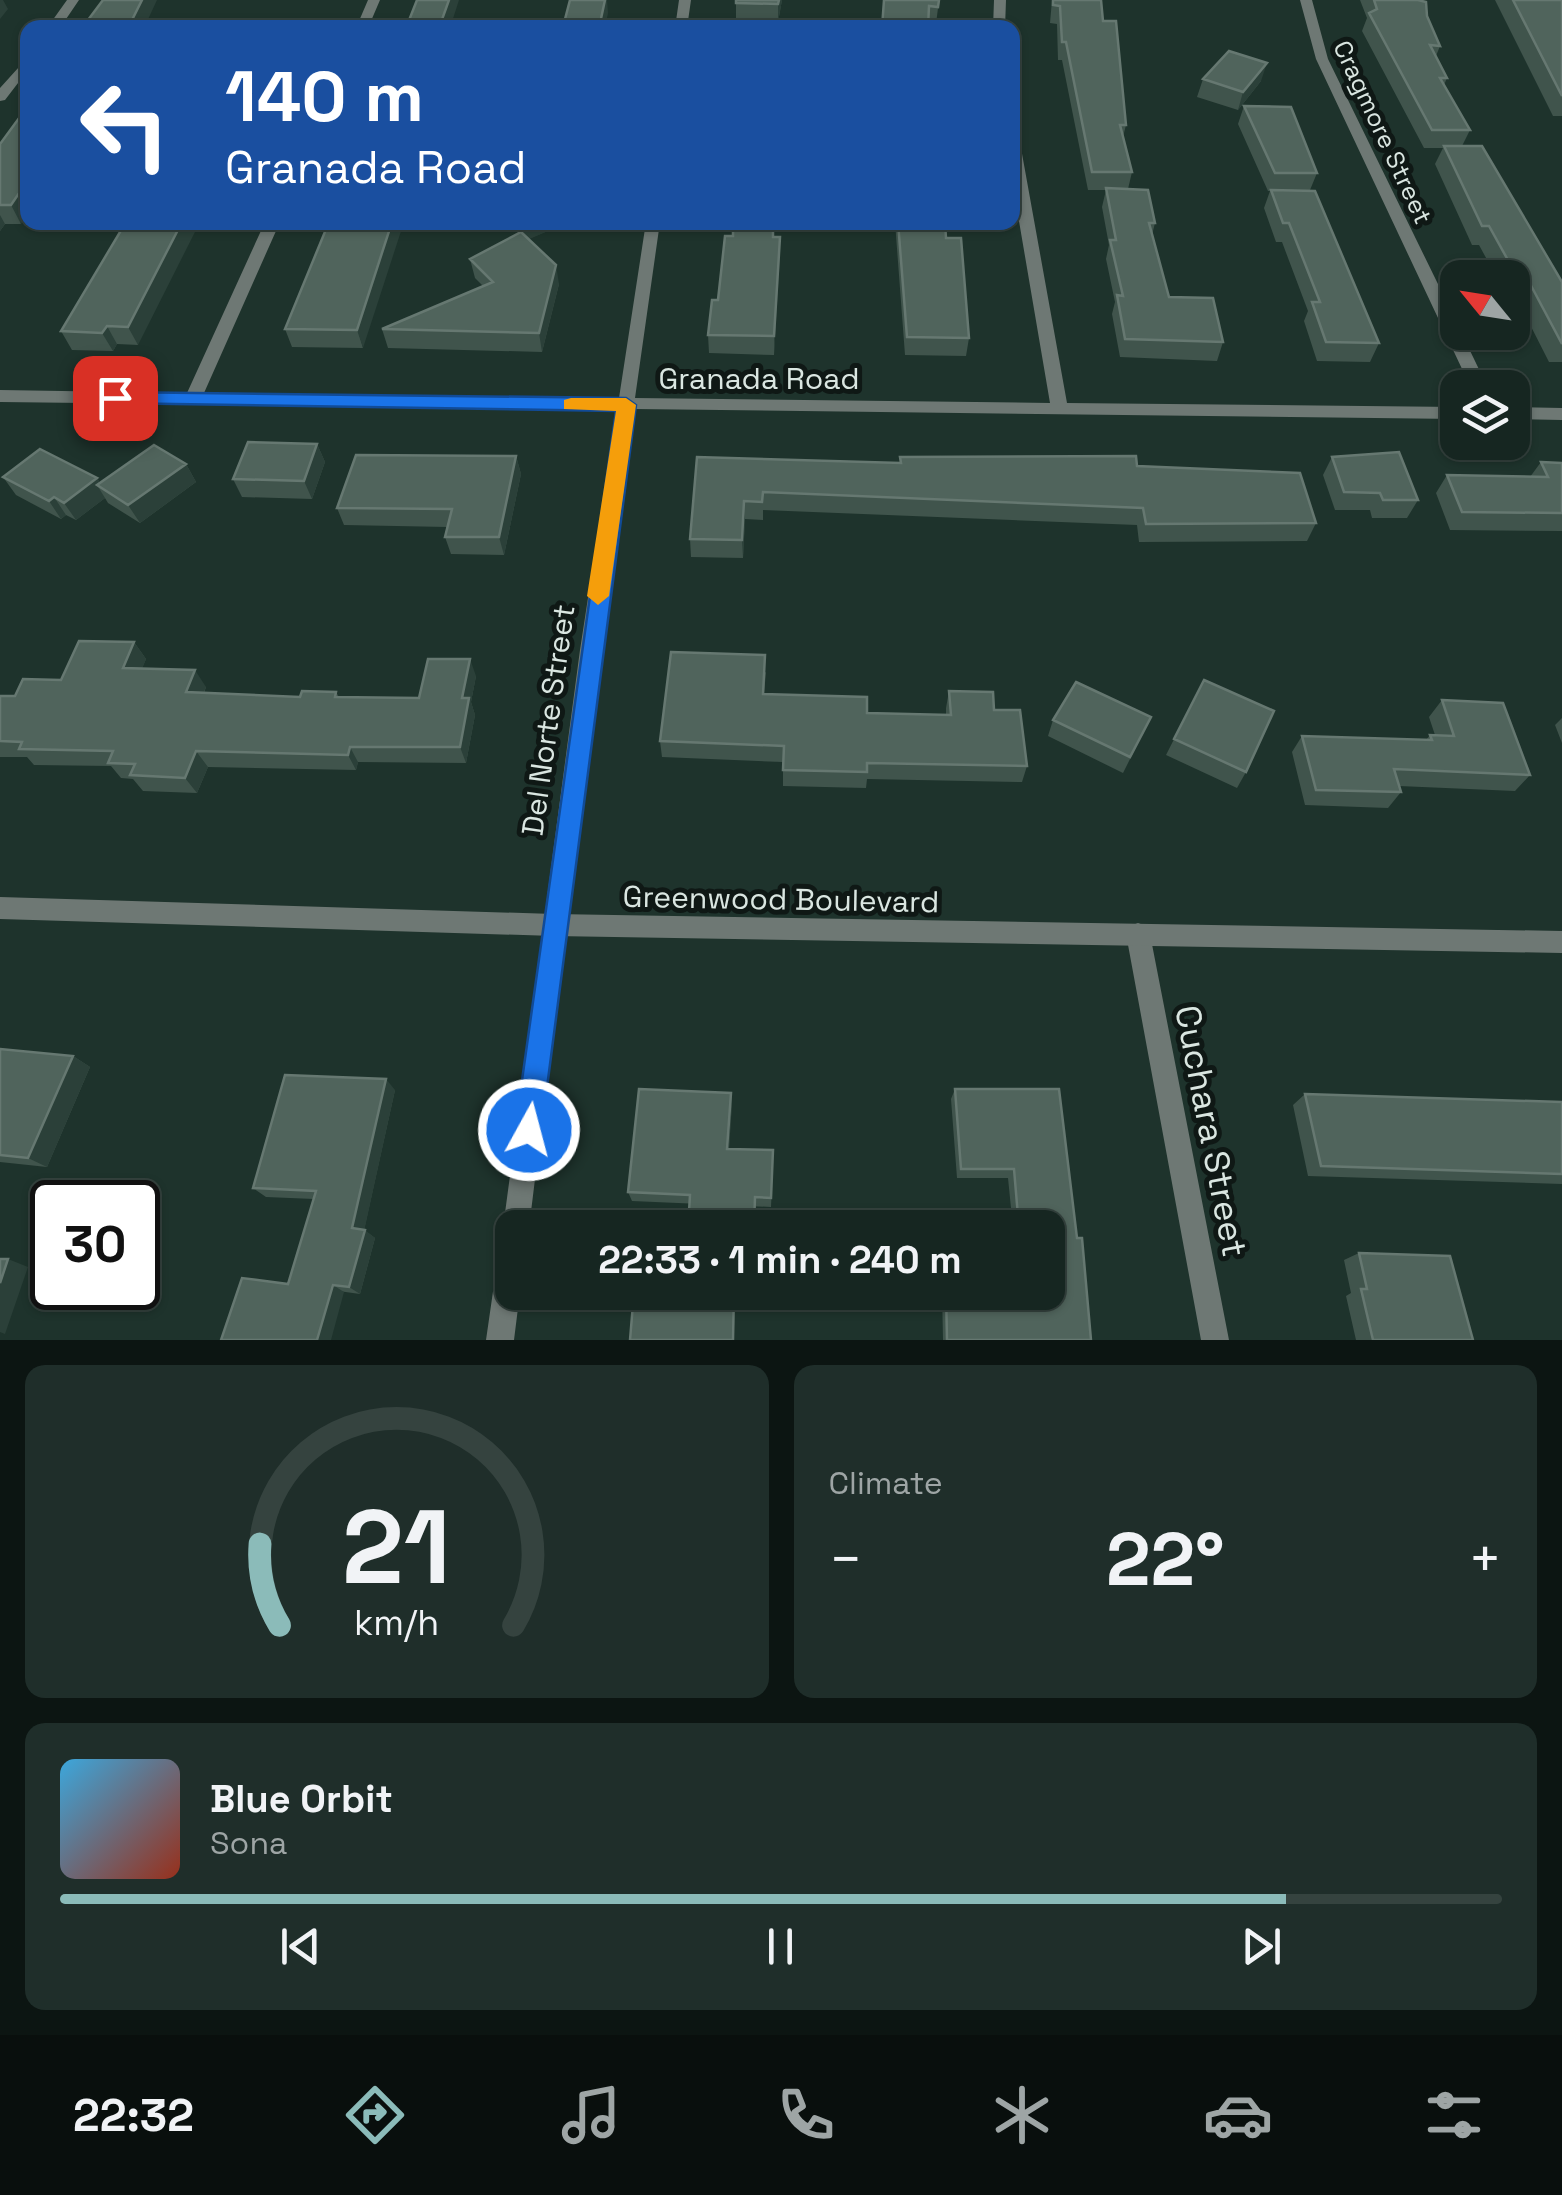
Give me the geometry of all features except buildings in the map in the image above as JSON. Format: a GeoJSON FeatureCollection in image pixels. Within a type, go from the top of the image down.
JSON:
{"type":"FeatureCollection","features":[{"type":"Feature","properties":{"kind":"street","name":"Cragmore Street"},"geometry":{"type":"LineString","coordinates":[[1306,0],[1322,59],[1471,370]]}},
{"type":"Feature","properties":{"kind":"street"},"geometry":{"type":"LineString","coordinates":[[0,97],[20,71]]}},
{"type":"Feature","properties":{"kind":"street"},"geometry":{"type":"LineString","coordinates":[[1020,183],[1059,406]]}},
{"type":"Feature","properties":{"kind":"street"},"geometry":{"type":"LineString","coordinates":[[192,400],[269,230]]}},
{"type":"Feature","properties":{"kind":"street","name":"Del Norte Street"},"geometry":{"type":"LineString","coordinates":[[518,1210],[554,925],[652,230]]}},
{"type":"Feature","properties":{"kind":"street","name":"Granada Road"},"geometry":{"type":"LineString","coordinates":[[0,396],[1440,412]]}},
{"type":"Feature","properties":{"kind":"street"},"geometry":{"type":"LineString","coordinates":[[1530,414],[1562,414]]}},
{"type":"Feature","properties":{"kind":"street","name":"Greenwood Boulevard"},"geometry":{"type":"LineString","coordinates":[[0,908],[554,925],[1562,942]]}},
{"type":"Feature","properties":{"kind":"street","name":"Cuchara Street"},"geometry":{"type":"LineString","coordinates":[[1138,934],[1215,1340]]}},
{"type":"Feature","properties":{"kind":"street"},"geometry":{"type":"LineString","coordinates":[[500,1340],[504,1310]]}},
{"type":"Feature","properties":{"kind":"slow traffic"},"geometry":{"type":"LineString","coordinates":[[571,404],[626,405],[598,596]]}},
{"type":"Feature","properties":{"kind":"route"},"geometry":{"type":"LineString","coordinates":[[115,398],[626,405],[590,650],[529,1130]]}}]}
